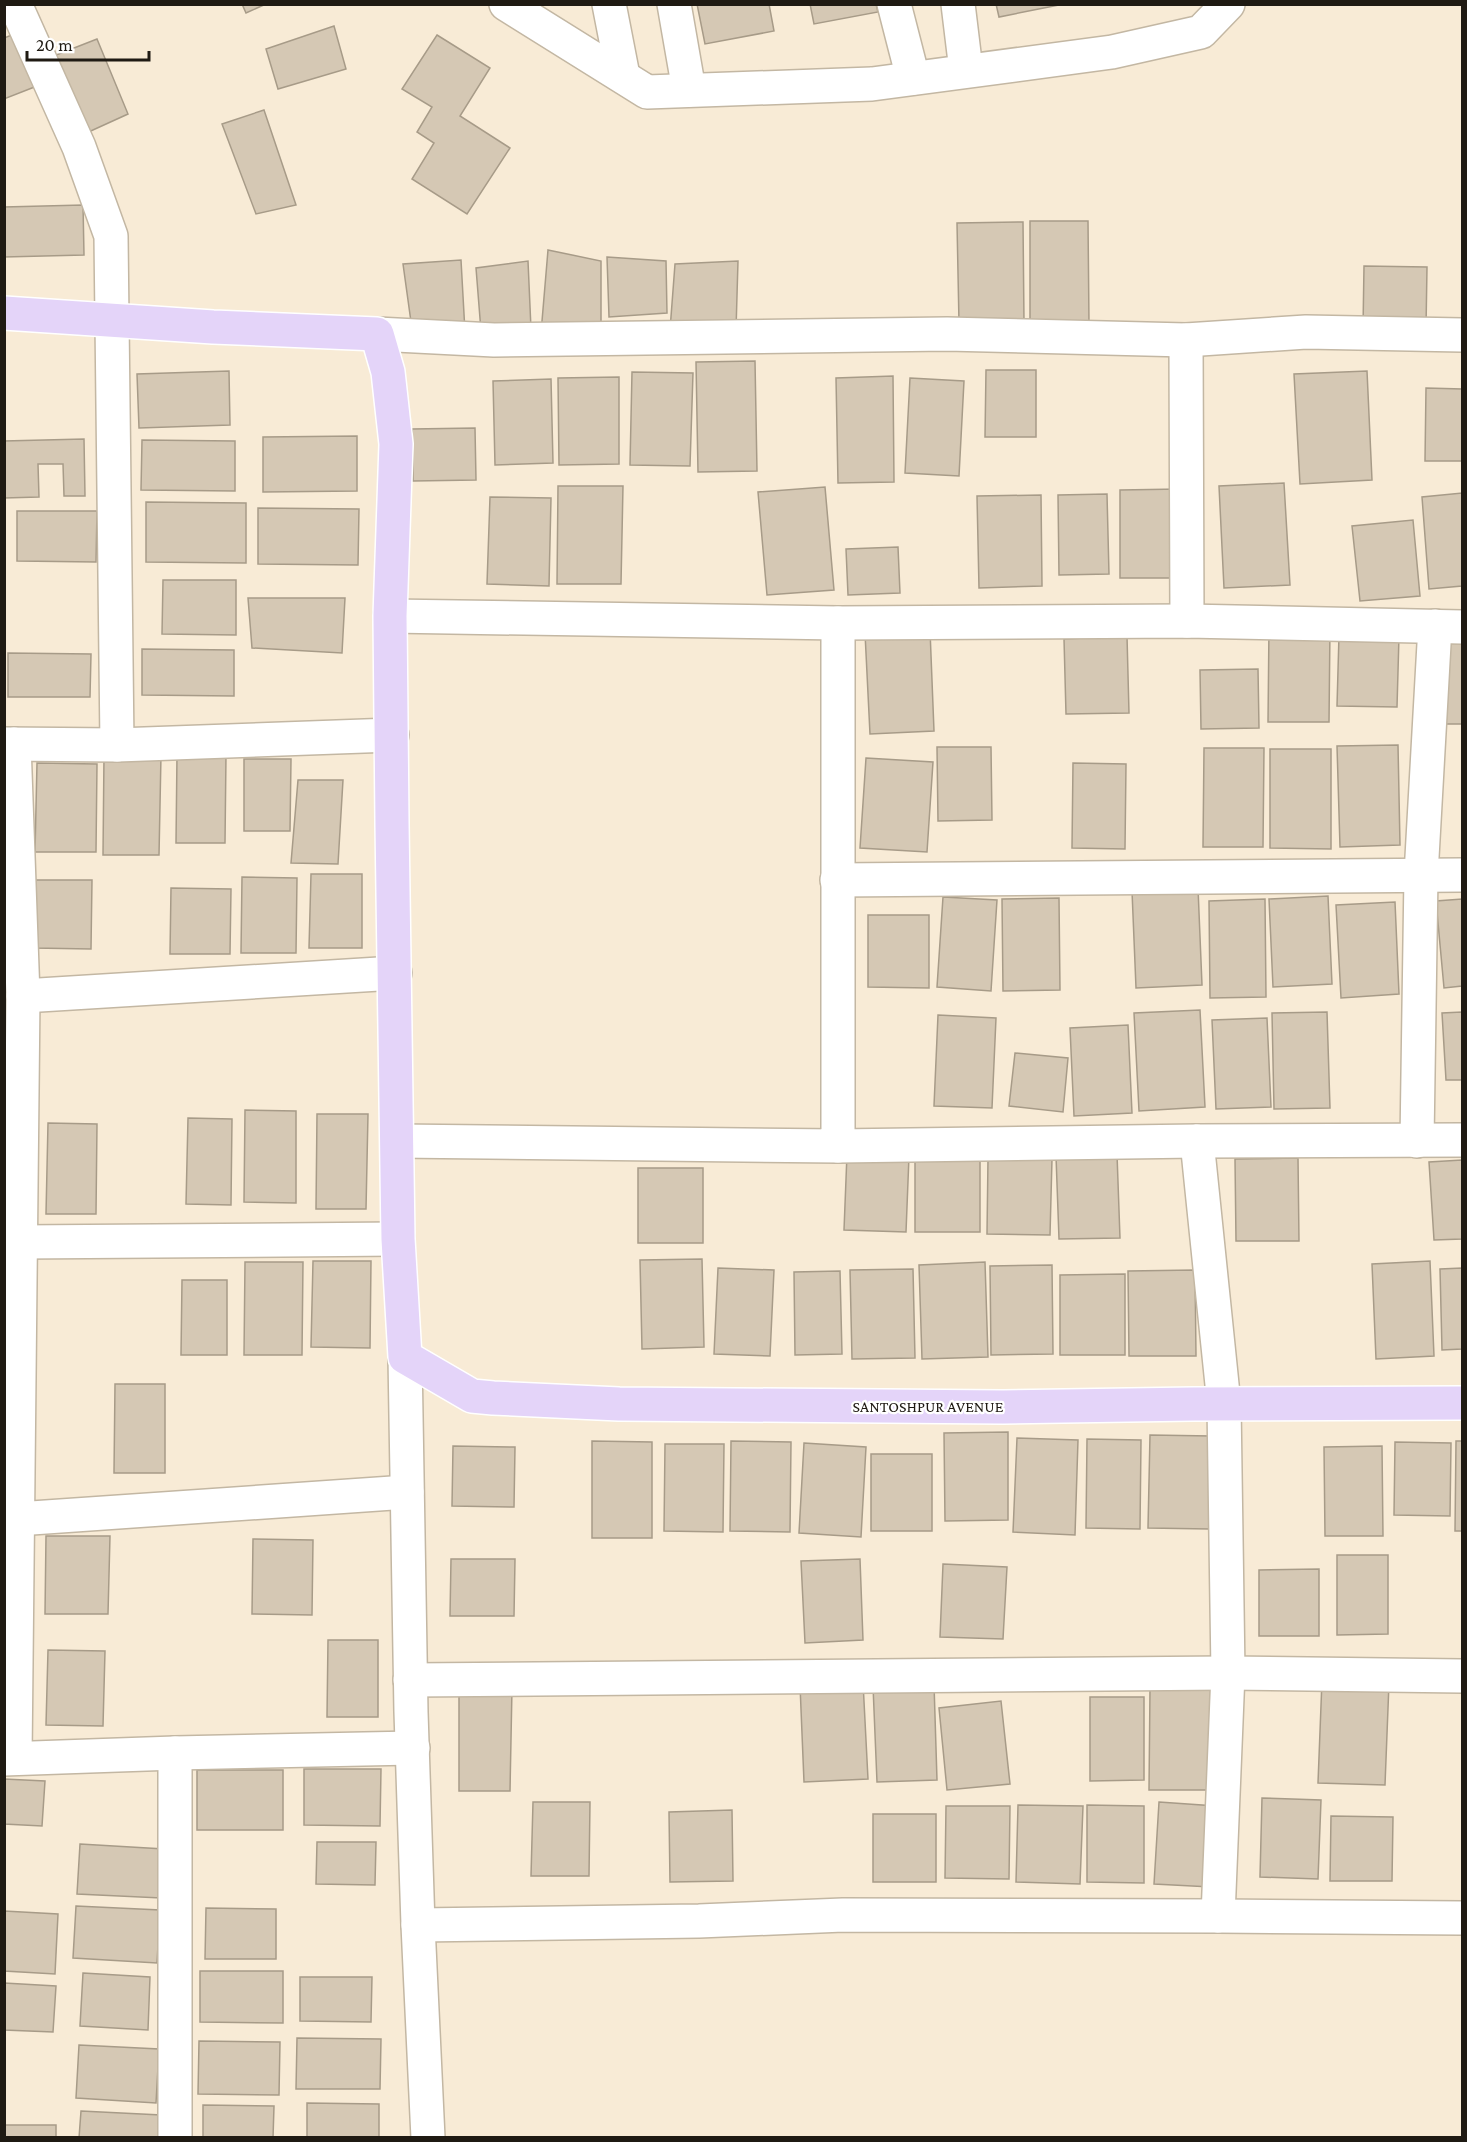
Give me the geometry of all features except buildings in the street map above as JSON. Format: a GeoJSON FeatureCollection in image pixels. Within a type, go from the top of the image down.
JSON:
{"type":"FeatureCollection","features":[{"type":"Feature","properties":{"kind":"main road"},"geometry":{"type":"LineString","coordinates":[[4,313],[213,327],[377,334],[388,372],[396,444],[390,616],[398,1239],[405,1357]]}},
{"type":"Feature","properties":{"kind":"main road","name":"SANTOSHPUR AVENUE"},"geometry":{"type":"LineString","coordinates":[[405,1357],[472,1396],[619,1404],[991,1407],[1462,1403]]}},
{"type":"Feature","properties":{"kind":"street"},"geometry":{"type":"LineString","coordinates":[[15,4],[79,147],[111,236],[117,745]]}},
{"type":"Feature","properties":{"kind":"street"},"geometry":{"type":"LineString","coordinates":[[506,4],[647,92],[872,84],[1112,52],[1228,4]]}},
{"type":"Feature","properties":{"kind":"street"},"geometry":{"type":"LineString","coordinates":[[609,4],[623,76]]}},
{"type":"Feature","properties":{"kind":"street"},"geometry":{"type":"LineString","coordinates":[[674,4],[689,90]]}},
{"type":"Feature","properties":{"kind":"street"},"geometry":{"type":"LineString","coordinates":[[894,4],[913,78]]}},
{"type":"Feature","properties":{"kind":"street"},"geometry":{"type":"LineString","coordinates":[[958,4],[966,70]]}},
{"type":"Feature","properties":{"kind":"street"},"geometry":{"type":"LineString","coordinates":[[377,334],[494,339],[947,334],[1186,340],[1306,333],[1462,335]]}},
{"type":"Feature","properties":{"kind":"street"},"geometry":{"type":"LineString","coordinates":[[1186,340],[1187,621]]}},
{"type":"Feature","properties":{"kind":"street"},"geometry":{"type":"LineString","coordinates":[[390,616],[838,623],[1187,621],[1449,626],[1421,875],[1417,1141]]}},
{"type":"Feature","properties":{"kind":"street"},"geometry":{"type":"LineString","coordinates":[[837,1146],[838,623]]}},
{"type":"Feature","properties":{"kind":"street"},"geometry":{"type":"LineString","coordinates":[[392,735],[117,745],[9,744],[23,996],[17,1519],[10,1759],[175,1752],[413,1748]]}},
{"type":"Feature","properties":{"kind":"street"},"geometry":{"type":"LineString","coordinates":[[837,880],[1462,875]]}},
{"type":"Feature","properties":{"kind":"street"},"geometry":{"type":"LineString","coordinates":[[23,996],[395,973]]}},
{"type":"Feature","properties":{"kind":"street"},"geometry":{"type":"LineString","coordinates":[[397,1141],[837,1146],[1462,1140]]}},
{"type":"Feature","properties":{"kind":"street"},"geometry":{"type":"LineString","coordinates":[[1197,1141],[1224,1404],[1228,1673],[1218,1916]]}},
{"type":"Feature","properties":{"kind":"street"},"geometry":{"type":"LineString","coordinates":[[20,1242],[398,1239]]}},
{"type":"Feature","properties":{"kind":"street"},"geometry":{"type":"LineString","coordinates":[[405,1357],[410,1680],[428,2138]]}},
{"type":"Feature","properties":{"kind":"street"},"geometry":{"type":"LineString","coordinates":[[17,1519],[407,1492]]}},
{"type":"Feature","properties":{"kind":"street"},"geometry":{"type":"LineString","coordinates":[[410,1680],[1228,1673],[1462,1676]]}},
{"type":"Feature","properties":{"kind":"street"},"geometry":{"type":"LineString","coordinates":[[175,1752],[175,2138]]}},
{"type":"Feature","properties":{"kind":"street"},"geometry":{"type":"LineString","coordinates":[[418,1925],[699,1921],[843,1915],[1462,1918]]}}]}
